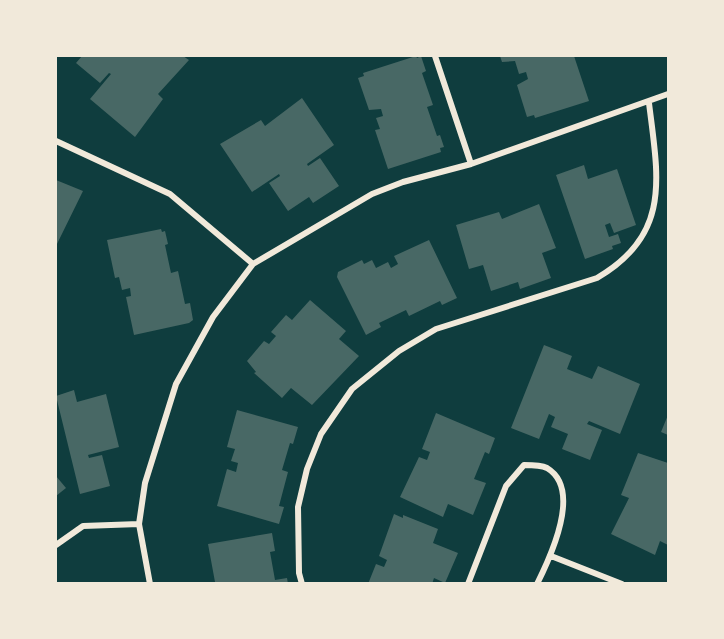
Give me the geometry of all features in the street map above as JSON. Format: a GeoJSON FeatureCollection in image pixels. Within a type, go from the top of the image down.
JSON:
{"type":"FeatureCollection","features":[{"type":"Feature","properties":{"kind":"street"},"geometry":{"type":"LineString","coordinates":[[435,56],[471,165]]}},
{"type":"Feature","properties":{"kind":"street"},"geometry":{"type":"LineString","coordinates":[[150,584],[139,524],[145,483],[176,384],[213,317],[253,264],[372,194],[403,182],[471,165],[669,94]]}},
{"type":"Feature","properties":{"kind":"street"},"geometry":{"type":"LineString","coordinates":[[302,584],[298,507],[306,469],[321,434],[352,389],[399,351],[436,328],[597,278],[617,267],[638,244],[656,208],[657,170],[648,103]]}},
{"type":"Feature","properties":{"kind":"street"},"geometry":{"type":"LineString","coordinates":[[56,141],[170,194],[253,264]]}},
{"type":"Feature","properties":{"kind":"street"},"geometry":{"type":"LineString","coordinates":[[468,584],[506,486],[524,465],[545,467],[560,480],[564,506],[551,556],[537,584]]}},
{"type":"Feature","properties":{"kind":"street"},"geometry":{"type":"LineString","coordinates":[[56,545],[83,526],[139,524]]}},
{"type":"Feature","properties":{"kind":"street"},"geometry":{"type":"LineString","coordinates":[[551,556],[622,584]]}},
{"type":"Feature","properties":{"kind":"building"},"geometry":{"type":"Polygon","coordinates":[[[82,56],[183,56],[189,60],[158,94],[163,99],[135,137],[90,99],[111,74],[109,73],[100,83],[76,63],[82,56]]]}},
{"type":"Feature","properties":{"kind":"building"},"geometry":{"type":"Polygon","coordinates":[[[416,56],[417,58],[421,56],[426,71],[422,73],[433,105],[427,107],[437,136],[440,135],[444,147],[440,148],[441,152],[388,169],[375,130],[380,129],[376,118],[383,116],[381,109],[369,110],[358,78],[364,76],[363,73],[416,56]]]}},
{"type":"Feature","properties":{"kind":"building"},"geometry":{"type":"Polygon","coordinates":[[[500,56],[574,56],[589,101],[535,118],[534,115],[527,117],[517,85],[528,79],[526,72],[519,74],[515,61],[502,62],[500,56]]]}},
{"type":"Feature","properties":{"kind":"building"},"geometry":{"type":"Polygon","coordinates":[[[302,98],[334,145],[307,164],[308,166],[320,158],[339,186],[313,203],[309,197],[288,211],[269,183],[280,176],[279,174],[252,192],[220,144],[261,120],[265,126],[302,98]]]}},
{"type":"Feature","properties":{"kind":"building"},"geometry":{"type":"Polygon","coordinates":[[[584,165],[588,179],[617,169],[636,225],[614,233],[610,223],[605,225],[609,237],[618,234],[621,243],[612,246],[613,249],[585,259],[556,175],[584,165]]]}},
{"type":"Feature","properties":{"kind":"building"},"geometry":{"type":"Polygon","coordinates":[[[56,180],[83,191],[56,246],[56,180]]]}},
{"type":"Feature","properties":{"kind":"building"},"geometry":{"type":"Polygon","coordinates":[[[539,204],[556,248],[542,253],[551,278],[520,289],[518,282],[491,291],[483,265],[469,269],[456,225],[499,212],[502,219],[539,204]]]}},
{"type":"Feature","properties":{"kind":"building"},"geometry":{"type":"Polygon","coordinates":[[[161,229],[162,232],[165,231],[168,244],[165,245],[171,273],[178,271],[185,304],[190,303],[193,320],[189,323],[134,335],[126,297],[131,296],[130,288],[122,290],[119,277],[115,278],[107,240],[161,229]]]}},
{"type":"Feature","properties":{"kind":"building"},"geometry":{"type":"Polygon","coordinates":[[[429,240],[457,298],[442,305],[440,301],[409,316],[406,310],[379,323],[381,327],[366,335],[337,277],[338,272],[362,260],[364,264],[372,260],[376,268],[388,262],[391,268],[398,264],[394,256],[429,240]]]}},
{"type":"Feature","properties":{"kind":"building"},"geometry":{"type":"Polygon","coordinates":[[[310,300],[346,331],[339,339],[359,356],[312,405],[291,388],[282,398],[254,373],[256,372],[247,361],[264,341],[269,344],[276,336],[271,332],[286,315],[292,320],[310,300]]]}},
{"type":"Feature","properties":{"kind":"building"},"geometry":{"type":"Polygon","coordinates":[[[544,345],[572,356],[567,369],[592,379],[598,366],[640,384],[620,434],[589,421],[587,424],[602,430],[590,460],[562,449],[568,434],[551,427],[555,417],[549,414],[539,439],[511,428],[544,345]]]}},
{"type":"Feature","properties":{"kind":"building"},"geometry":{"type":"Polygon","coordinates":[[[74,390],[77,402],[106,394],[119,447],[88,455],[89,458],[102,455],[110,486],[80,494],[56,396],[74,390]]]}},
{"type":"Feature","properties":{"kind":"building"},"geometry":{"type":"Polygon","coordinates":[[[237,410],[298,427],[293,444],[290,443],[282,470],[288,472],[279,506],[284,507],[279,524],[217,506],[227,469],[236,472],[238,463],[231,461],[235,449],[227,447],[237,410]]]}},
{"type":"Feature","properties":{"kind":"building"},"geometry":{"type":"Polygon","coordinates":[[[436,413],[495,438],[489,454],[485,452],[474,479],[486,483],[473,515],[448,504],[443,517],[400,497],[419,457],[427,460],[430,452],[422,449],[436,413]]]}},
{"type":"Feature","properties":{"kind":"building"},"geometry":{"type":"Polygon","coordinates":[[[668,415],[668,435],[661,432],[668,415]]]}},
{"type":"Feature","properties":{"kind":"building"},"geometry":{"type":"Polygon","coordinates":[[[638,453],[668,463],[668,545],[660,541],[655,555],[611,534],[629,498],[621,495],[638,453]]]}},
{"type":"Feature","properties":{"kind":"building"},"geometry":{"type":"Polygon","coordinates":[[[56,476],[66,488],[56,496],[56,476]]]}},
{"type":"Feature","properties":{"kind":"building"},"geometry":{"type":"Polygon","coordinates":[[[394,514],[403,518],[403,515],[438,529],[433,543],[458,553],[445,583],[434,578],[432,584],[368,584],[376,564],[384,567],[387,560],[379,556],[394,514]]]}},
{"type":"Feature","properties":{"kind":"building"},"geometry":{"type":"Polygon","coordinates":[[[272,533],[275,551],[270,552],[275,580],[287,578],[288,584],[215,582],[208,544],[272,533]]]}}]}
